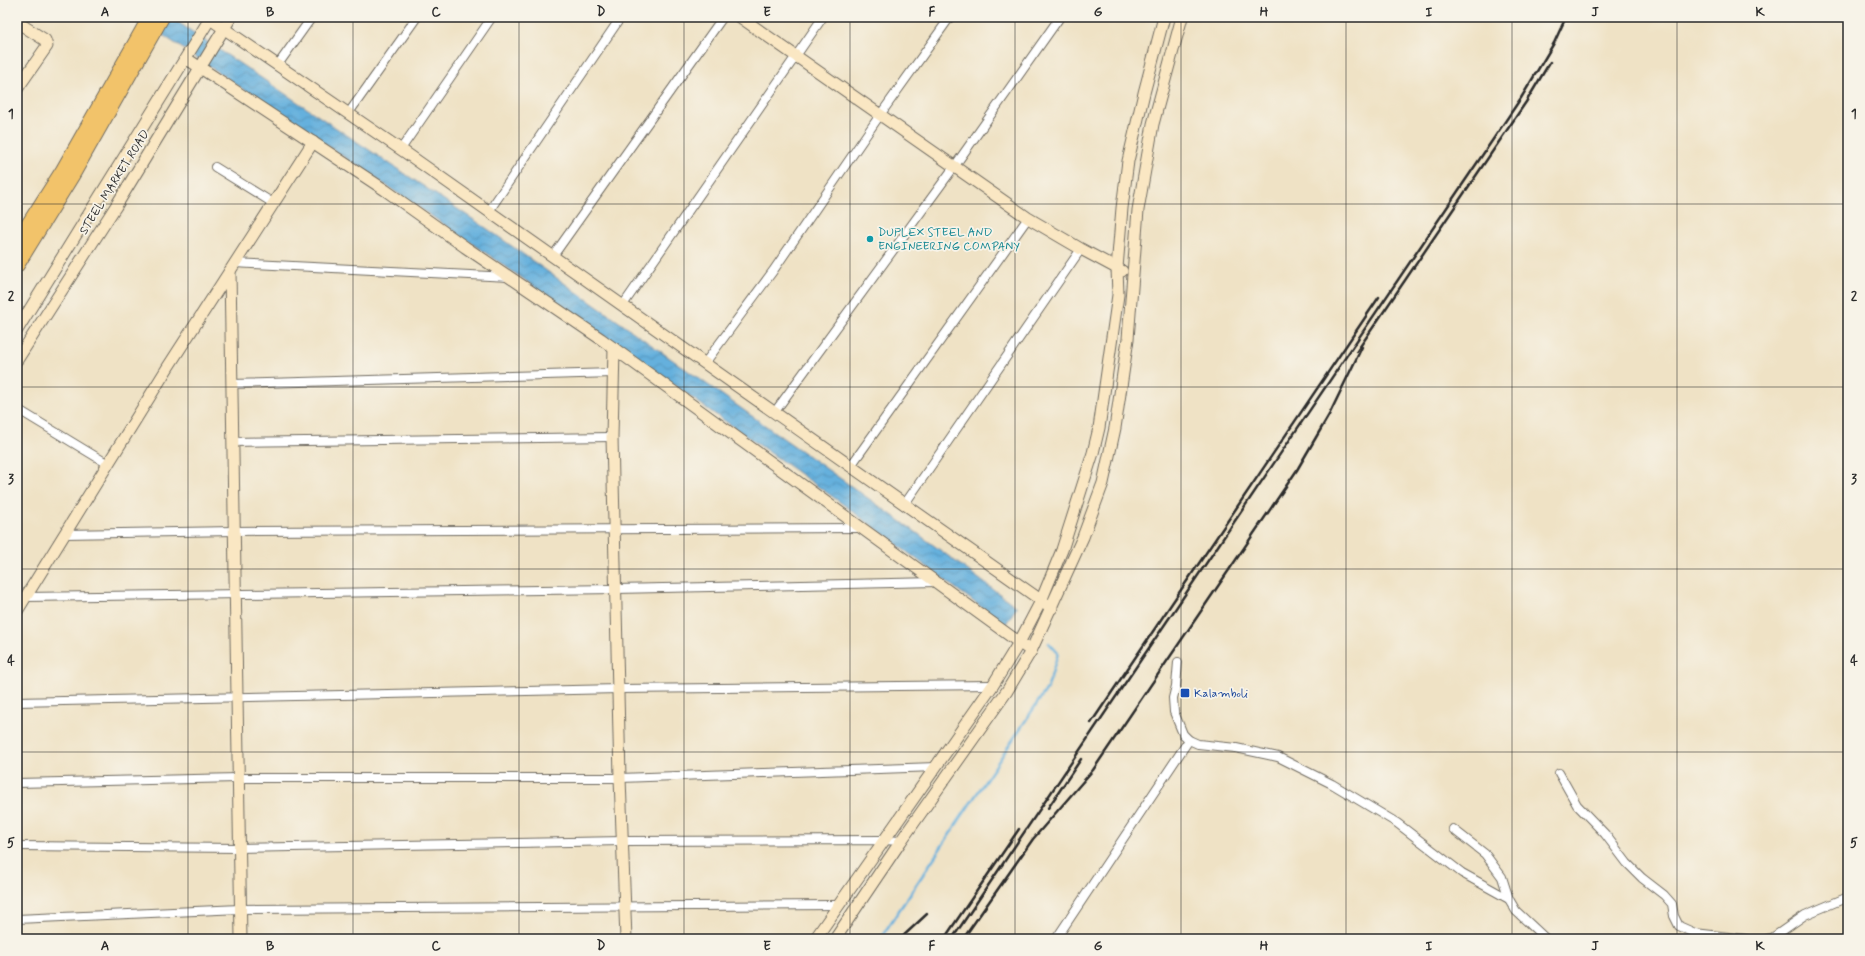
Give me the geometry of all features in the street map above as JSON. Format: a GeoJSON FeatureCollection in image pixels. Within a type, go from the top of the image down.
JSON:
{"type":"FeatureCollection","features":[{"type":"Feature","properties":{"kind":"highway"},"geometry":{"type":"LineString","coordinates":[[17,264],[73,174],[142,42],[150,17]]}},
{"type":"Feature","properties":{"kind":"highway"},"geometry":{"type":"LineString","coordinates":[[17,242],[142,42],[162,17]]}},
{"type":"Feature","properties":{"kind":"street","name":"STEEL MARKET ROAD"},"geometry":{"type":"LineString","coordinates":[[17,360],[116,206],[231,17]]}},
{"type":"Feature","properties":{"kind":"street"},"geometry":{"type":"LineString","coordinates":[[278,66],[312,17]]}},
{"type":"Feature","properties":{"kind":"street"},"geometry":{"type":"LineString","coordinates":[[348,114],[417,17]]}},
{"type":"Feature","properties":{"kind":"street"},"geometry":{"type":"LineString","coordinates":[[401,150],[492,17]]}},
{"type":"Feature","properties":{"kind":"street"},"geometry":{"type":"LineString","coordinates":[[489,211],[621,17]]}},
{"type":"Feature","properties":{"kind":"street"},"geometry":{"type":"LineString","coordinates":[[553,256],[723,17]]}},
{"type":"Feature","properties":{"kind":"street"},"geometry":{"type":"LineString","coordinates":[[740,17],[1028,218],[1133,277]]}},
{"type":"Feature","properties":{"kind":"street"},"geometry":{"type":"LineString","coordinates":[[623,305],[823,17]]}},
{"type":"Feature","properties":{"kind":"street"},"geometry":{"type":"LineString","coordinates":[[705,364],[774,271],[880,115],[950,17]]}},
{"type":"Feature","properties":{"kind":"street"},"geometry":{"type":"LineString","coordinates":[[774,413],[954,167],[1060,17]]}},
{"type":"Feature","properties":{"kind":"street"},"geometry":{"type":"LineString","coordinates":[[815,939],[993,685],[1022,637],[1040,603],[1062,550],[1093,453],[1099,428],[1118,295],[1117,268],[1122,208],[1128,162],[1164,17]]}},
{"type":"Feature","properties":{"kind":"street"},"geometry":{"type":"LineString","coordinates":[[835,939],[901,841],[1007,691],[1032,651],[1083,537],[1103,483],[1118,406],[1128,339],[1138,210],[1153,124],[1182,17]]}},
{"type":"Feature","properties":{"kind":"street","name":"STEEL MARKET ROAD"},"geometry":{"type":"LineString","coordinates":[[17,330],[187,59],[210,18]]}},
{"type":"Feature","properties":{"kind":"street"},"geometry":{"type":"LineString","coordinates":[[210,18],[623,305],[1051,610]]}},
{"type":"Feature","properties":{"kind":"street"},"geometry":{"type":"LineString","coordinates":[[17,22],[45,40],[47,46],[17,89]]}},
{"type":"Feature","properties":{"kind":"street"},"geometry":{"type":"LineString","coordinates":[[187,59],[313,142],[614,348],[938,582],[1022,637],[1032,651]]}},
{"type":"Feature","properties":{"kind":"street"},"geometry":{"type":"LineString","coordinates":[[17,611],[232,267],[313,142]]}},
{"type":"Feature","properties":{"kind":"street"},"geometry":{"type":"LineString","coordinates":[[215,167],[273,203]]}},
{"type":"Feature","properties":{"kind":"street"},"geometry":{"type":"LineString","coordinates":[[850,467],[1028,218]]}},
{"type":"Feature","properties":{"kind":"street"},"geometry":{"type":"LineString","coordinates":[[904,505],[1082,249]]}},
{"type":"Feature","properties":{"kind":"street"},"geometry":{"type":"LineString","coordinates":[[232,267],[509,277]]}},
{"type":"Feature","properties":{"kind":"street"},"geometry":{"type":"LineString","coordinates":[[232,267],[232,442],[241,939]]}},
{"type":"Feature","properties":{"kind":"street"},"geometry":{"type":"LineString","coordinates":[[614,348],[612,437],[620,778],[626,939]]}},
{"type":"Feature","properties":{"kind":"street"},"geometry":{"type":"LineString","coordinates":[[232,384],[613,373]]}},
{"type":"Feature","properties":{"kind":"street"},"geometry":{"type":"LineString","coordinates":[[19,410],[108,464]]}},
{"type":"Feature","properties":{"kind":"street"},"geometry":{"type":"LineString","coordinates":[[232,442],[612,437]]}},
{"type":"Feature","properties":{"kind":"street"},"geometry":{"type":"LineString","coordinates":[[65,534],[614,528],[863,528]]}},
{"type":"Feature","properties":{"kind":"street"},"geometry":{"type":"LineString","coordinates":[[26,597],[616,589],[938,582]]}},
{"type":"Feature","properties":{"kind":"street"},"geometry":{"type":"LineString","coordinates":[[1178,662],[1176,686],[1173,698],[1174,712],[1183,734],[1189,740],[1198,744],[1236,748],[1278,757],[1332,784],[1397,823],[1462,873],[1509,899]]}},
{"type":"Feature","properties":{"kind":"street"},"geometry":{"type":"LineString","coordinates":[[17,702],[619,689],[993,685]]}},
{"type":"Feature","properties":{"kind":"street"},"geometry":{"type":"LineString","coordinates":[[1056,939],[1189,740]]}},
{"type":"Feature","properties":{"kind":"street"},"geometry":{"type":"LineString","coordinates":[[17,783],[238,778],[620,778],[936,767]]}},
{"type":"Feature","properties":{"kind":"street"},"geometry":{"type":"LineString","coordinates":[[1559,773],[1577,805],[1605,834],[1627,863],[1672,904],[1674,916],[1679,926],[1695,934],[1746,939]]}},
{"type":"Feature","properties":{"kind":"street"},"geometry":{"type":"LineString","coordinates":[[1453,829],[1486,854],[1502,877],[1509,899],[1516,911],[1546,939]]}},
{"type":"Feature","properties":{"kind":"street"},"geometry":{"type":"LineString","coordinates":[[17,846],[240,848],[623,841],[901,841]]}},
{"type":"Feature","properties":{"kind":"street"},"geometry":{"type":"LineString","coordinates":[[1767,939],[1772,938],[1805,915],[1848,897]]}},
{"type":"Feature","properties":{"kind":"street"},"geometry":{"type":"LineString","coordinates":[[17,919],[240,909],[839,905]]}},
{"type":"Feature","properties":{"kind":"water"},"geometry":{"type":"Polygon","coordinates":[[[136,17],[170,17],[489,230],[913,530],[1017,607],[1005,625],[840,502],[479,248],[136,17]]]}},
{"type":"Feature","properties":{"kind":"waterway"},"geometry":{"type":"LineString","coordinates":[[880,939],[1048,687],[1058,653],[1049,643]]}},
{"type":"Feature","properties":{"kind":"railway"},"geometry":{"type":"LineString","coordinates":[[952,939],[1521,98],[1554,43],[1566,17]]}},
{"type":"Feature","properties":{"kind":"railway"},"geometry":{"type":"LineString","coordinates":[[1357,351],[1526,102],[1550,62]]}},
{"type":"Feature","properties":{"kind":"railway"},"geometry":{"type":"LineString","coordinates":[[1091,723],[1379,297]]}},
{"type":"Feature","properties":{"kind":"railway"},"geometry":{"type":"LineString","coordinates":[[963,939],[1033,839],[1093,770],[1297,470],[1329,415],[1362,347]]}},
{"type":"Feature","properties":{"kind":"railway"},"geometry":{"type":"LineString","coordinates":[[1048,808],[1081,759]]}},
{"type":"Feature","properties":{"kind":"railway"},"geometry":{"type":"LineString","coordinates":[[944,939],[1019,829]]}},
{"type":"Feature","properties":{"kind":"railway"},"geometry":{"type":"LineString","coordinates":[[900,939],[927,914]]}},
{"type":"Feature","properties":{"kind":"place","name":"DUPLEX STEEL AND ENGINEERING COMPANY"},"geometry":{"type":"Point","coordinates":[870,239]}},
{"type":"Feature","properties":{"kind":"place","name":"Kalamboli"},"geometry":{"type":"Point","coordinates":[1185,693]}}]}
